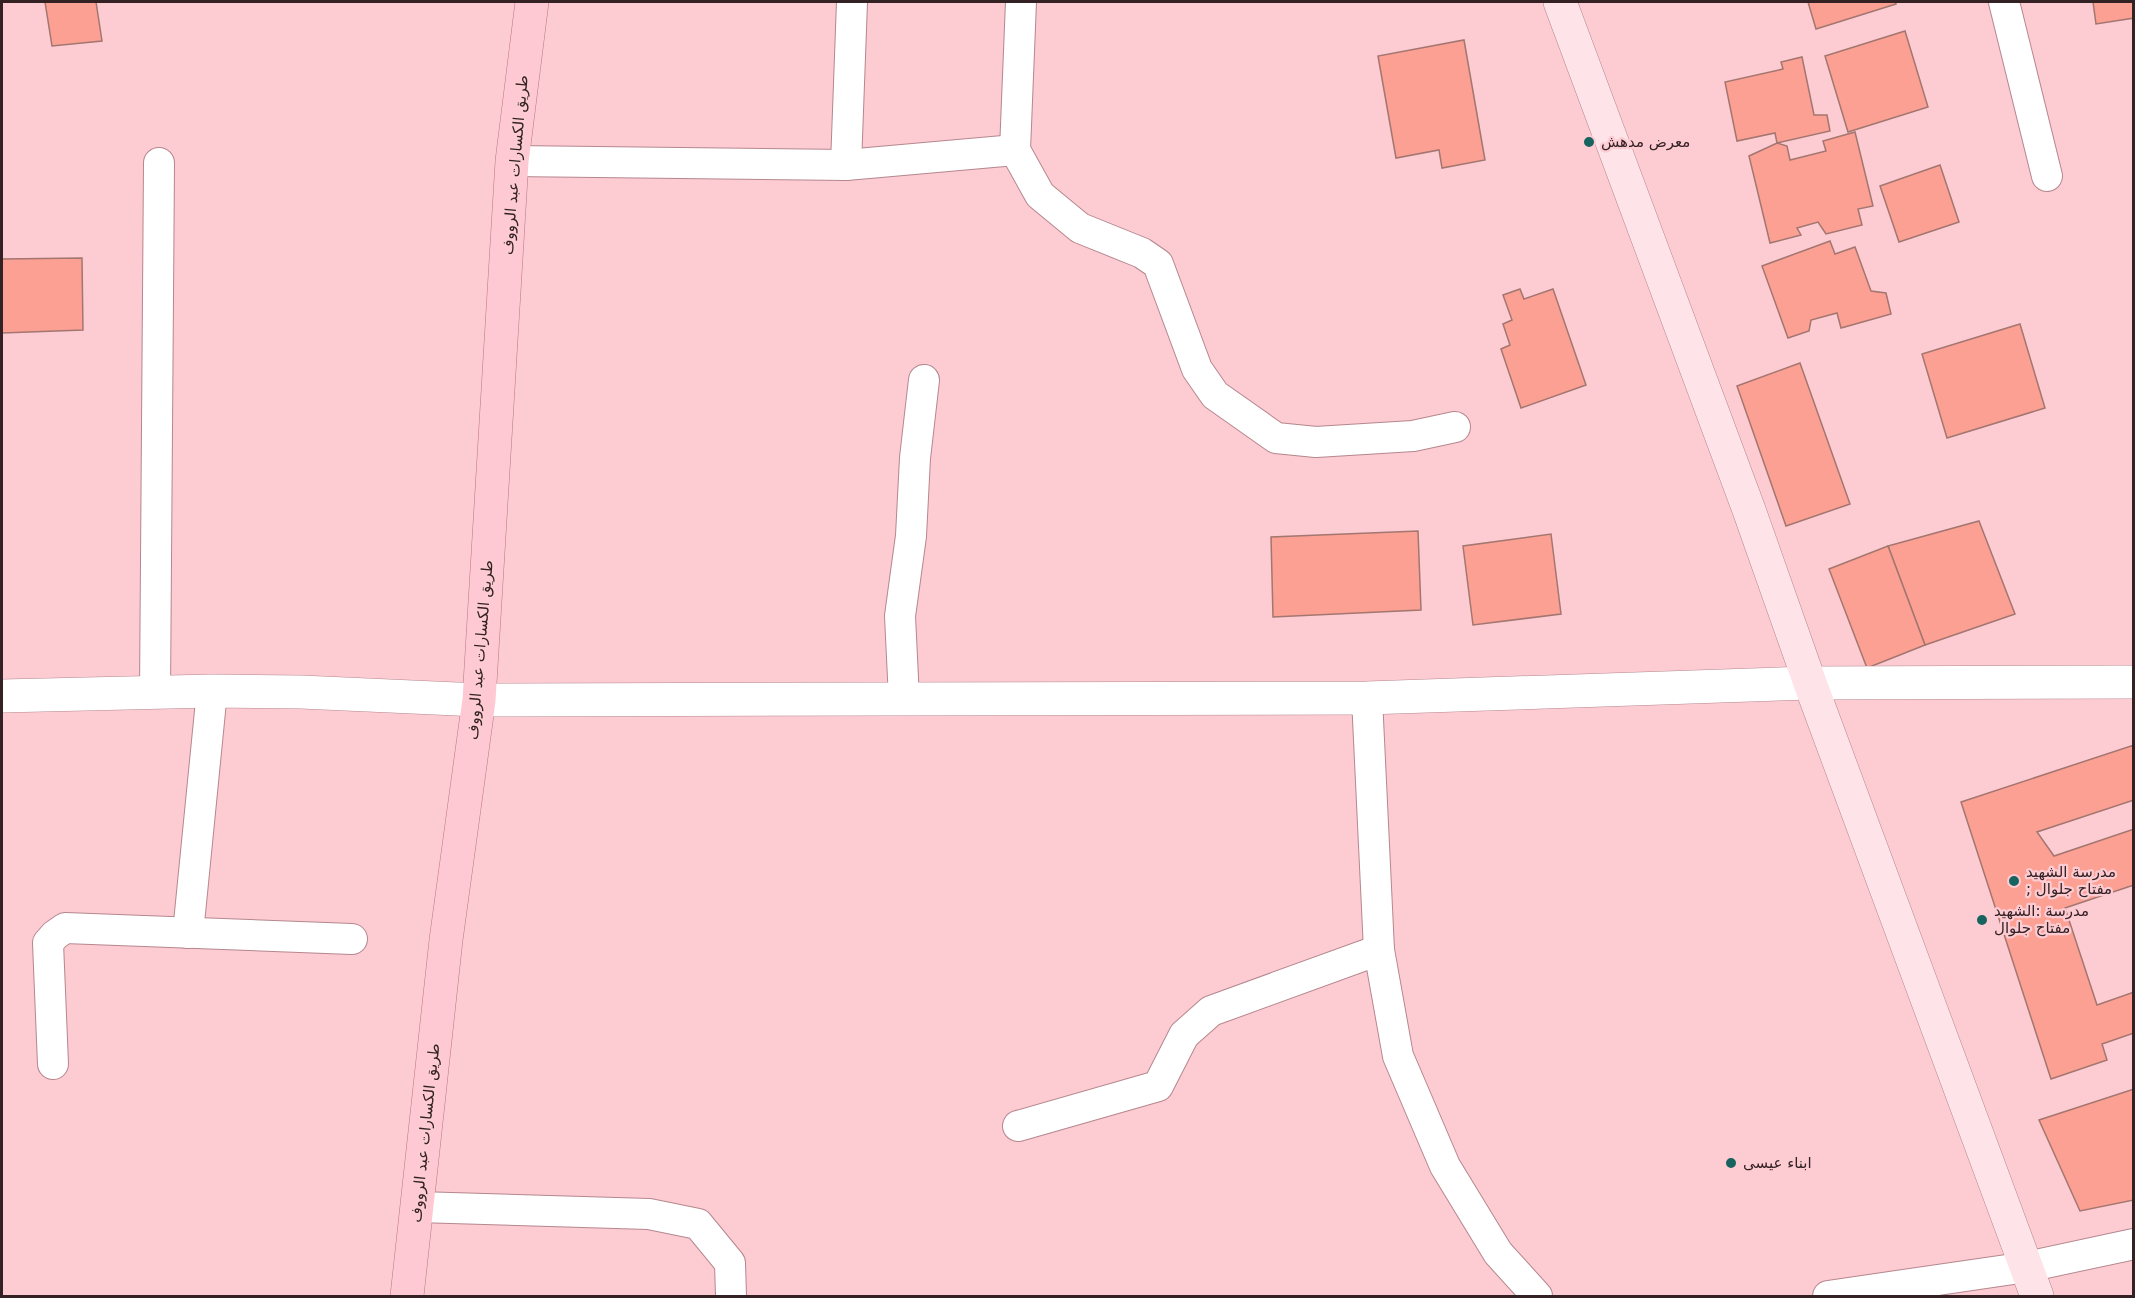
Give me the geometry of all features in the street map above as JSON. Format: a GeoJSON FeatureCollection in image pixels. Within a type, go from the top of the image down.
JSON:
{"type":"FeatureCollection","features":[{"type":"Feature","properties":{"kind":"main road","name":"طريق الكسارات عبد الرووف"},"geometry":{"type":"LineString","coordinates":[[407,1296],[446,940],[478,700],[512,161],[532,2]]}},
{"type":"Feature","properties":{"kind":"main road"},"geometry":{"type":"LineString","coordinates":[[1560,2],[2032,1282]]}},
{"type":"Feature","properties":{"kind":"street"},"geometry":{"type":"LineString","coordinates":[[846,165],[852,2]]}},
{"type":"Feature","properties":{"kind":"street"},"geometry":{"type":"LineString","coordinates":[[1021,2],[1015,150],[1040,195],[1080,228],[1142,253],[1158,264],[1197,369],[1215,395],[1276,438],[1316,442],[1413,435],[1455,427]]}},
{"type":"Feature","properties":{"kind":"street"},"geometry":{"type":"LineString","coordinates":[[2004,2],[2047,176]]}},
{"type":"Feature","properties":{"kind":"street"},"geometry":{"type":"LineString","coordinates":[[512,161],[846,165],[1015,150]]}},
{"type":"Feature","properties":{"kind":"street"},"geometry":{"type":"LineString","coordinates":[[155,693],[159,163]]}},
{"type":"Feature","properties":{"kind":"street"},"geometry":{"type":"LineString","coordinates":[[904,699],[900,616],[911,536],[915,458],[924,380]]}},
{"type":"Feature","properties":{"kind":"street"},"geometry":{"type":"LineString","coordinates":[[2,696],[212,691],[301,692],[478,700],[1367,698],[1810,682],[2133,682]]}},
{"type":"Feature","properties":{"kind":"street"},"geometry":{"type":"LineString","coordinates":[[188,933],[212,691]]}},
{"type":"Feature","properties":{"kind":"street"},"geometry":{"type":"LineString","coordinates":[[1367,698],[1379,950],[1398,1056],[1445,1166],[1498,1253],[1537,1296]]}},
{"type":"Feature","properties":{"kind":"street"},"geometry":{"type":"LineString","coordinates":[[53,1064],[48,943],[55,934],[65,928],[352,939]]}},
{"type":"Feature","properties":{"kind":"street"},"geometry":{"type":"LineString","coordinates":[[1018,1126],[1158,1086],[1184,1035],[1211,1011],[1379,950]]}},
{"type":"Feature","properties":{"kind":"street"},"geometry":{"type":"LineString","coordinates":[[417,1207],[649,1214],[698,1224],[730,1263],[731,1296]]}},
{"type":"Feature","properties":{"kind":"street"},"geometry":{"type":"LineString","coordinates":[[1828,1296],[2032,1282],[2133,1244]]}},
{"type":"Feature","properties":{"kind":"building"},"geometry":{"type":"Polygon","coordinates":[[[45,2],[96,2],[102,41],[52,46],[45,2]]]}},
{"type":"Feature","properties":{"kind":"building"},"geometry":{"type":"Polygon","coordinates":[[[1808,2],[1895,2],[1896,4],[1816,29],[1808,2]]]}},
{"type":"Feature","properties":{"kind":"building"},"geometry":{"type":"Polygon","coordinates":[[[2093,2],[2134,2],[2134,18],[2096,24],[2093,2]]]}},
{"type":"Feature","properties":{"kind":"building"},"geometry":{"type":"Polygon","coordinates":[[[1905,31],[1928,107],[1848,132],[1825,56],[1905,31]]]}},
{"type":"Feature","properties":{"kind":"building"},"geometry":{"type":"Polygon","coordinates":[[[1464,40],[1485,160],[1442,168],[1439,150],[1396,158],[1378,56],[1464,40]]]}},
{"type":"Feature","properties":{"kind":"building"},"geometry":{"type":"Polygon","coordinates":[[[1802,57],[1814,115],[1827,115],[1830,131],[1777,143],[1775,133],[1737,141],[1725,82],[1783,69],[1781,62],[1802,57]]]}},
{"type":"Feature","properties":{"kind":"building"},"geometry":{"type":"Polygon","coordinates":[[[1855,132],[1873,206],[1858,209],[1862,225],[1826,234],[1818,222],[1797,228],[1801,235],[1770,243],[1749,156],[1777,143],[1787,146],[1790,160],[1826,151],[1823,141],[1855,132]]]}},
{"type":"Feature","properties":{"kind":"building"},"geometry":{"type":"Polygon","coordinates":[[[1940,165],[1959,222],[1899,242],[1880,186],[1940,165]]]}},
{"type":"Feature","properties":{"kind":"building"},"geometry":{"type":"Polygon","coordinates":[[[1830,241],[1835,254],[1855,247],[1871,291],[1886,293],[1891,314],[1841,328],[1837,313],[1811,320],[1809,331],[1788,338],[1762,266],[1830,241]]]}},
{"type":"Feature","properties":{"kind":"building"},"geometry":{"type":"Polygon","coordinates":[[[82,258],[83,330],[2,333],[2,259],[82,258]]]}},
{"type":"Feature","properties":{"kind":"building"},"geometry":{"type":"Polygon","coordinates":[[[1520,289],[1524,299],[1553,289],[1586,385],[1521,408],[1501,349],[1510,345],[1503,324],[1512,320],[1503,295],[1520,289]]]}},
{"type":"Feature","properties":{"kind":"building"},"geometry":{"type":"Polygon","coordinates":[[[2020,324],[2045,408],[1947,438],[1922,354],[2020,324]]]}},
{"type":"Feature","properties":{"kind":"building"},"geometry":{"type":"Polygon","coordinates":[[[1800,363],[1850,504],[1786,526],[1737,386],[1800,363]]]}},
{"type":"Feature","properties":{"kind":"building"},"geometry":{"type":"Polygon","coordinates":[[[1979,521],[2015,614],[1925,645],[1888,546],[1979,521]]]}},
{"type":"Feature","properties":{"kind":"building"},"geometry":{"type":"Polygon","coordinates":[[[1418,531],[1421,610],[1273,617],[1271,537],[1418,531]]]}},
{"type":"Feature","properties":{"kind":"building"},"geometry":{"type":"Polygon","coordinates":[[[1551,534],[1561,614],[1473,625],[1463,546],[1551,534]]]}},
{"type":"Feature","properties":{"kind":"building"},"geometry":{"type":"Polygon","coordinates":[[[1888,546],[1925,645],[1867,668],[1829,569],[1888,546]]]}},
{"type":"Feature","properties":{"kind":"building"},"geometry":{"type":"Polygon","coordinates":[[[2134,745],[2134,800],[2037,832],[2054,856],[2134,829],[2134,885],[2065,908],[2097,1005],[2134,992],[2134,1033],[2102,1044],[2107,1060],[2051,1079],[1961,802],[2134,745]]]}},
{"type":"Feature","properties":{"kind":"building"},"geometry":{"type":"Polygon","coordinates":[[[2134,1089],[2134,1200],[2080,1211],[2039,1120],[2134,1089]]]}},
{"type":"Feature","properties":{"kind":"place","name":"معرض مدهش"},"geometry":{"type":"Point","coordinates":[1589,142]}},
{"type":"Feature","properties":{"kind":"place","name":"مدرسة الشهيد ; مفتاح جلوال"},"geometry":{"type":"Point","coordinates":[2014,881]}},
{"type":"Feature","properties":{"kind":"place","name":"مدرسة :الشهيد مفتاح جلوال"},"geometry":{"type":"Point","coordinates":[1982,920]}},
{"type":"Feature","properties":{"kind":"place","name":"ابناء عيسى"},"geometry":{"type":"Point","coordinates":[1731,1163]}}]}
